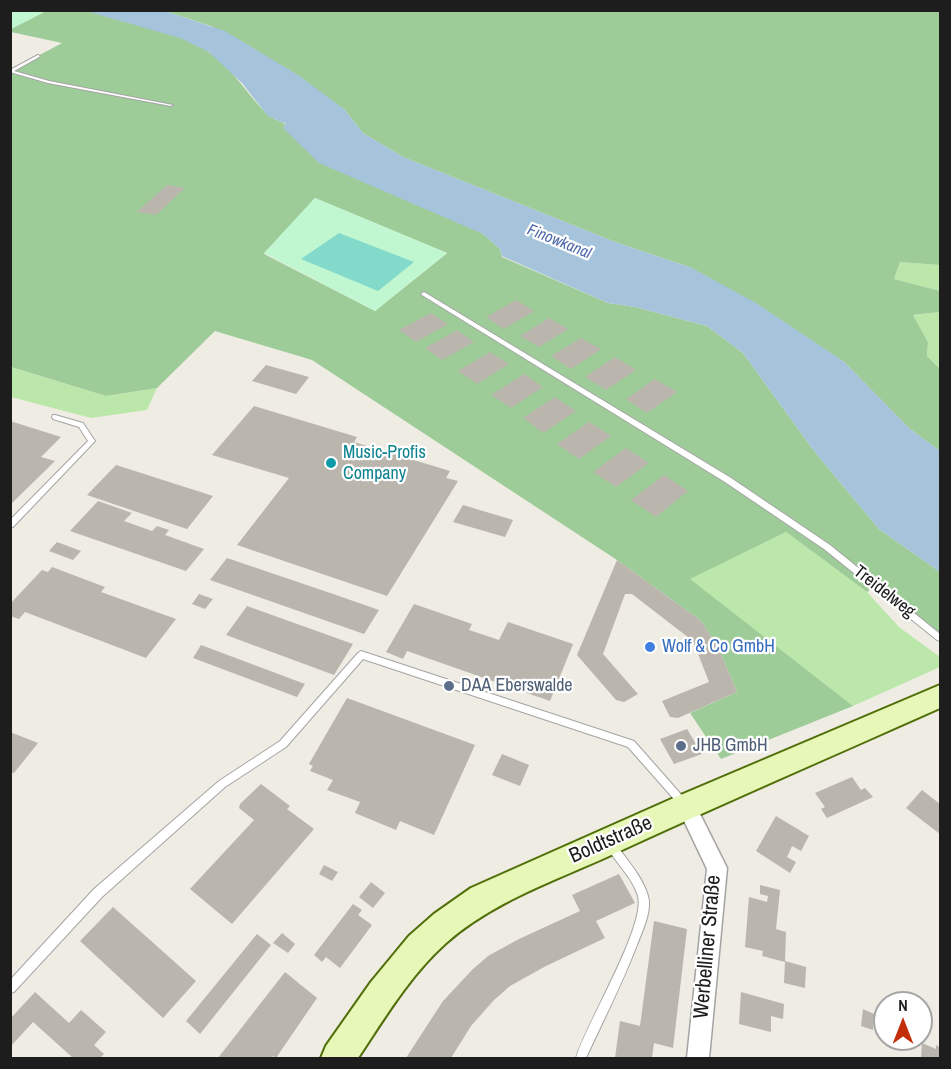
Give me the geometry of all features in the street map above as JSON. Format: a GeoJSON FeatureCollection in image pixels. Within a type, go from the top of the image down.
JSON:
{"type":"FeatureCollection","features":[{"type":"Feature","properties":{"kind":"main road","name":"Boldtstraße"},"geometry":{"type":"LineString","coordinates":[[338,1059],[411,958],[453,918],[482,899],[686,806],[940,696]]}},
{"type":"Feature","properties":{"kind":"street","name":"Werbelliner Straße"},"geometry":{"type":"LineString","coordinates":[[686,806],[717,868],[698,1059]]}},
{"type":"Feature","properties":{"kind":"lane"},"geometry":{"type":"LineString","coordinates":[[11,71],[38,56]]}},
{"type":"Feature","properties":{"kind":"lane"},"geometry":{"type":"LineString","coordinates":[[11,71],[48,82],[171,105]]}},
{"type":"Feature","properties":{"kind":"lane","name":"Treidelweg"},"geometry":{"type":"LineString","coordinates":[[424,294],[728,480],[827,547],[940,638]]}},
{"type":"Feature","properties":{"kind":"lane"},"geometry":{"type":"LineString","coordinates":[[10,525],[92,441],[81,425],[55,417]]}},
{"type":"Feature","properties":{"kind":"lane"},"geometry":{"type":"LineString","coordinates":[[10,988],[98,893],[222,784],[284,744],[361,655],[631,744],[686,806]]}},
{"type":"Feature","properties":{"kind":"lane"},"geometry":{"type":"LineString","coordinates":[[581,1059],[644,911],[641,891],[609,841]]}},
{"type":"Feature","properties":{"kind":"green space"},"geometry":{"type":"Polygon","coordinates":[[[11,10],[46,10],[46,11],[11,29],[11,10]]]}},
{"type":"Feature","properties":{"kind":"green space"},"geometry":{"type":"Polygon","coordinates":[[[83,10],[133,21],[185,39],[218,59],[268,115],[286,125],[283,128],[483,234],[500,249],[502,257],[608,303],[635,307],[707,326],[743,353],[814,451],[879,529],[940,572],[940,638],[876,585],[867,592],[786,532],[690,579],[853,706],[721,759],[690,713],[737,692],[717,645],[700,620],[617,560],[312,360],[215,331],[157,388],[106,396],[11,367],[10,71],[62,43],[11,32],[11,29],[46,11],[83,10]],[[315,198],[264,254],[375,311],[447,253],[315,198]]]}},
{"type":"Feature","properties":{"kind":"green space"},"geometry":{"type":"Polygon","coordinates":[[[165,11],[940,11],[940,265],[900,262],[894,279],[940,291],[940,312],[913,315],[928,342],[927,356],[940,369],[940,451],[910,429],[843,361],[692,268],[615,242],[403,157],[363,133],[344,109],[211,26],[165,11]]]}},
{"type":"Feature","properties":{"kind":"green space"},"geometry":{"type":"Polygon","coordinates":[[[315,198],[447,253],[375,311],[264,253],[315,198]]]}},
{"type":"Feature","properties":{"kind":"green space"},"geometry":{"type":"Polygon","coordinates":[[[900,262],[940,265],[940,291],[894,279],[900,262]]]}},
{"type":"Feature","properties":{"kind":"green space"},"geometry":{"type":"Polygon","coordinates":[[[940,312],[940,369],[927,356],[928,342],[913,315],[940,312]]]}},
{"type":"Feature","properties":{"kind":"green space"},"geometry":{"type":"Polygon","coordinates":[[[10,367],[106,396],[157,388],[147,410],[91,418],[11,397],[10,367]]]}},
{"type":"Feature","properties":{"kind":"green space"},"geometry":{"type":"Polygon","coordinates":[[[786,532],[867,592],[899,627],[940,657],[940,667],[853,706],[689,579],[786,532]]]}},
{"type":"Feature","properties":{"kind":"shaded area"},"geometry":{"type":"Polygon","coordinates":[[[339,233],[414,262],[378,291],[301,259],[339,233]]]}},
{"type":"Feature","properties":{"kind":"water","name":"Finowkanal"},"geometry":{"type":"Polygon","coordinates":[[[86,11],[165,11],[225,31],[298,75],[344,109],[363,133],[403,157],[615,242],[692,268],[756,303],[843,361],[910,429],[940,451],[940,572],[879,529],[814,451],[743,353],[707,326],[635,307],[608,303],[502,256],[500,249],[483,234],[319,163],[283,128],[286,124],[268,116],[242,83],[209,52],[180,38],[86,11]]]}},
{"type":"Feature","properties":{"kind":"building"},"geometry":{"type":"Polygon","coordinates":[[[167,185],[185,188],[156,215],[137,212],[167,185]]]}},
{"type":"Feature","properties":{"kind":"building"},"geometry":{"type":"Polygon","coordinates":[[[516,300],[534,311],[504,329],[486,317],[516,300]]]}},
{"type":"Feature","properties":{"kind":"building"},"geometry":{"type":"Polygon","coordinates":[[[431,313],[448,324],[416,342],[399,330],[431,313]]]}},
{"type":"Feature","properties":{"kind":"building"},"geometry":{"type":"Polygon","coordinates":[[[549,318],[568,329],[539,347],[520,336],[549,318]]]}},
{"type":"Feature","properties":{"kind":"building"},"geometry":{"type":"Polygon","coordinates":[[[457,330],[474,342],[442,360],[425,348],[457,330]]]}},
{"type":"Feature","properties":{"kind":"building"},"geometry":{"type":"Polygon","coordinates":[[[581,338],[601,349],[571,369],[551,356],[581,338]]]}},
{"type":"Feature","properties":{"kind":"building"},"geometry":{"type":"Polygon","coordinates":[[[490,352],[509,364],[477,384],[458,371],[490,352]]]}},
{"type":"Feature","properties":{"kind":"building"},"geometry":{"type":"Polygon","coordinates":[[[615,357],[636,370],[606,390],[585,377],[615,357]]]}},
{"type":"Feature","properties":{"kind":"building"},"geometry":{"type":"Polygon","coordinates":[[[266,365],[309,377],[296,394],[252,381],[266,365]]]}},
{"type":"Feature","properties":{"kind":"building"},"geometry":{"type":"Polygon","coordinates":[[[524,374],[543,387],[511,408],[491,395],[524,374]]]}},
{"type":"Feature","properties":{"kind":"building"},"geometry":{"type":"Polygon","coordinates":[[[655,379],[677,392],[647,413],[626,399],[655,379]]]}},
{"type":"Feature","properties":{"kind":"building"},"geometry":{"type":"Polygon","coordinates":[[[555,397],[576,411],[543,433],[523,418],[555,397]]]}},
{"type":"Feature","properties":{"kind":"building"},"geometry":{"type":"Polygon","coordinates":[[[254,406],[357,437],[354,442],[450,471],[446,478],[458,481],[387,596],[237,545],[289,478],[212,455],[254,406]]]}},
{"type":"Feature","properties":{"kind":"building"},"geometry":{"type":"Polygon","coordinates":[[[10,421],[61,437],[41,457],[55,461],[10,505],[10,421]]]}},
{"type":"Feature","properties":{"kind":"building"},"geometry":{"type":"Polygon","coordinates":[[[589,422],[611,436],[579,459],[557,444],[589,422]]]}},
{"type":"Feature","properties":{"kind":"building"},"geometry":{"type":"Polygon","coordinates":[[[626,448],[649,463],[616,487],[593,472],[626,448]]]}},
{"type":"Feature","properties":{"kind":"building"},"geometry":{"type":"Polygon","coordinates":[[[116,465],[213,496],[187,529],[87,495],[116,465]]]}},
{"type":"Feature","properties":{"kind":"building"},"geometry":{"type":"Polygon","coordinates":[[[664,475],[688,491],[656,517],[631,500],[664,475]]]}},
{"type":"Feature","properties":{"kind":"building"},"geometry":{"type":"Polygon","coordinates":[[[98,501],[132,513],[124,521],[152,531],[157,526],[169,530],[165,535],[204,549],[186,571],[70,531],[98,501]]]}},
{"type":"Feature","properties":{"kind":"building"},"geometry":{"type":"Polygon","coordinates":[[[463,505],[513,520],[505,537],[453,522],[463,505]]]}},
{"type":"Feature","properties":{"kind":"building"},"geometry":{"type":"Polygon","coordinates":[[[57,542],[81,551],[73,560],[49,551],[57,542]]]}},
{"type":"Feature","properties":{"kind":"building"},"geometry":{"type":"Polygon","coordinates":[[[227,558],[379,610],[364,634],[210,580],[227,558]]]}},
{"type":"Feature","properties":{"kind":"building"},"geometry":{"type":"Polygon","coordinates":[[[617,560],[700,620],[717,645],[737,692],[678,718],[670,717],[662,701],[709,682],[693,641],[632,594],[625,594],[603,654],[638,694],[624,702],[616,700],[577,655],[617,560]]]}},
{"type":"Feature","properties":{"kind":"building"},"geometry":{"type":"Polygon","coordinates":[[[52,567],[105,587],[101,592],[176,619],[146,658],[25,612],[19,619],[10,616],[10,604],[42,570],[48,572],[52,567]]]}},
{"type":"Feature","properties":{"kind":"building"},"geometry":{"type":"Polygon","coordinates":[[[199,594],[213,599],[205,609],[192,604],[199,594]]]}},
{"type":"Feature","properties":{"kind":"building"},"geometry":{"type":"Polygon","coordinates":[[[414,604],[472,624],[469,630],[499,640],[508,622],[573,644],[550,701],[407,651],[403,659],[386,652],[414,604]]]}},
{"type":"Feature","properties":{"kind":"building"},"geometry":{"type":"Polygon","coordinates":[[[247,606],[353,644],[334,675],[226,635],[247,606]]]}},
{"type":"Feature","properties":{"kind":"building"},"geometry":{"type":"Polygon","coordinates":[[[201,645],[305,684],[297,697],[193,658],[201,645]]]}},
{"type":"Feature","properties":{"kind":"building"},"geometry":{"type":"Polygon","coordinates":[[[347,698],[475,745],[434,835],[400,821],[396,830],[355,813],[360,802],[327,790],[333,780],[310,771],[313,766],[309,764],[347,698]]]}},
{"type":"Feature","properties":{"kind":"building","name":"JHB GmbH"},"geometry":{"type":"Polygon","coordinates":[[[687,729],[702,754],[674,764],[660,739],[687,729]]]}},
{"type":"Feature","properties":{"kind":"building"},"geometry":{"type":"Polygon","coordinates":[[[10,732],[38,743],[14,773],[10,772],[10,732]]]}},
{"type":"Feature","properties":{"kind":"building"},"geometry":{"type":"Polygon","coordinates":[[[502,754],[529,765],[520,786],[492,775],[502,754]]]}},
{"type":"Feature","properties":{"kind":"building"},"geometry":{"type":"Polygon","coordinates":[[[852,777],[861,790],[865,788],[873,797],[827,818],[821,809],[825,807],[815,793],[852,777]]]}},
{"type":"Feature","properties":{"kind":"building"},"geometry":{"type":"Polygon","coordinates":[[[261,784],[290,806],[287,809],[314,829],[232,924],[190,889],[254,820],[239,808],[240,804],[261,784]]]}},
{"type":"Feature","properties":{"kind":"building"},"geometry":{"type":"Polygon","coordinates":[[[922,790],[940,804],[940,834],[906,808],[922,790]]]}},
{"type":"Feature","properties":{"kind":"building"},"geometry":{"type":"Polygon","coordinates":[[[776,816],[809,836],[801,851],[792,846],[787,857],[796,862],[790,873],[756,851],[776,816]]]}},
{"type":"Feature","properties":{"kind":"building"},"geometry":{"type":"Polygon","coordinates":[[[324,865],[338,872],[332,881],[319,874],[324,865]]]}},
{"type":"Feature","properties":{"kind":"building"},"geometry":{"type":"Polygon","coordinates":[[[619,874],[635,903],[596,921],[605,938],[510,986],[471,1026],[451,1058],[406,1058],[443,1001],[488,956],[580,911],[572,895],[619,874]]]}},
{"type":"Feature","properties":{"kind":"building"},"geometry":{"type":"Polygon","coordinates":[[[371,882],[385,893],[373,908],[359,897],[371,882]]]}},
{"type":"Feature","properties":{"kind":"building"},"geometry":{"type":"Polygon","coordinates":[[[760,885],[780,890],[776,929],[786,932],[785,962],[762,956],[763,951],[745,947],[749,897],[767,902],[768,896],[760,894],[760,885]]]}},
{"type":"Feature","properties":{"kind":"building"},"geometry":{"type":"Polygon","coordinates":[[[353,904],[362,910],[358,915],[372,925],[340,968],[326,957],[322,962],[314,955],[353,904]]]}},
{"type":"Feature","properties":{"kind":"building"},"geometry":{"type":"Polygon","coordinates":[[[113,907],[196,981],[163,1018],[80,941],[113,907]]]}},
{"type":"Feature","properties":{"kind":"building"},"geometry":{"type":"Polygon","coordinates":[[[654,921],[687,929],[673,1048],[654,1043],[652,1058],[615,1058],[620,1021],[640,1026],[654,921]]]}},
{"type":"Feature","properties":{"kind":"building"},"geometry":{"type":"Polygon","coordinates":[[[282,933],[295,944],[288,953],[273,943],[282,933]]]}},
{"type":"Feature","properties":{"kind":"building"},"geometry":{"type":"Polygon","coordinates":[[[257,934],[271,945],[200,1034],[186,1021],[257,934]]]}},
{"type":"Feature","properties":{"kind":"building"},"geometry":{"type":"Polygon","coordinates":[[[785,961],[806,967],[805,988],[784,983],[785,961]]]}},
{"type":"Feature","properties":{"kind":"building"},"geometry":{"type":"Polygon","coordinates":[[[285,972],[317,998],[276,1058],[273,1056],[271,1058],[218,1058],[285,972]]]}},
{"type":"Feature","properties":{"kind":"building"},"geometry":{"type":"Polygon","coordinates":[[[35,992],[69,1023],[81,1010],[106,1032],[94,1045],[104,1054],[100,1058],[73,1058],[33,1022],[10,1047],[10,1019],[35,992]]]}},
{"type":"Feature","properties":{"kind":"building"},"geometry":{"type":"Polygon","coordinates":[[[741,992],[784,1004],[783,1019],[771,1016],[771,1032],[739,1024],[741,992]]]}},
{"type":"Feature","properties":{"kind":"building"},"geometry":{"type":"Polygon","coordinates":[[[863,1009],[873,1014],[873,1030],[861,1026],[863,1009]]]}},
{"type":"Feature","properties":{"kind":"building"},"geometry":{"type":"Polygon","coordinates":[[[936,1045],[940,1047],[940,1058],[921,1058],[921,1051],[933,1051],[936,1045]]]}},
{"type":"Feature","properties":{"kind":"place","name":"Music-Profis Company"},"geometry":{"type":"Point","coordinates":[331,463]}},
{"type":"Feature","properties":{"kind":"place","name":"Wolf & Co GmbH"},"geometry":{"type":"Point","coordinates":[650,647]}},
{"type":"Feature","properties":{"kind":"place","name":"DAA Eberswalde"},"geometry":{"type":"Point","coordinates":[449,686]}},
{"type":"Feature","properties":{"kind":"place","name":"JHB GmbH"},"geometry":{"type":"Point","coordinates":[681,746]}}]}
